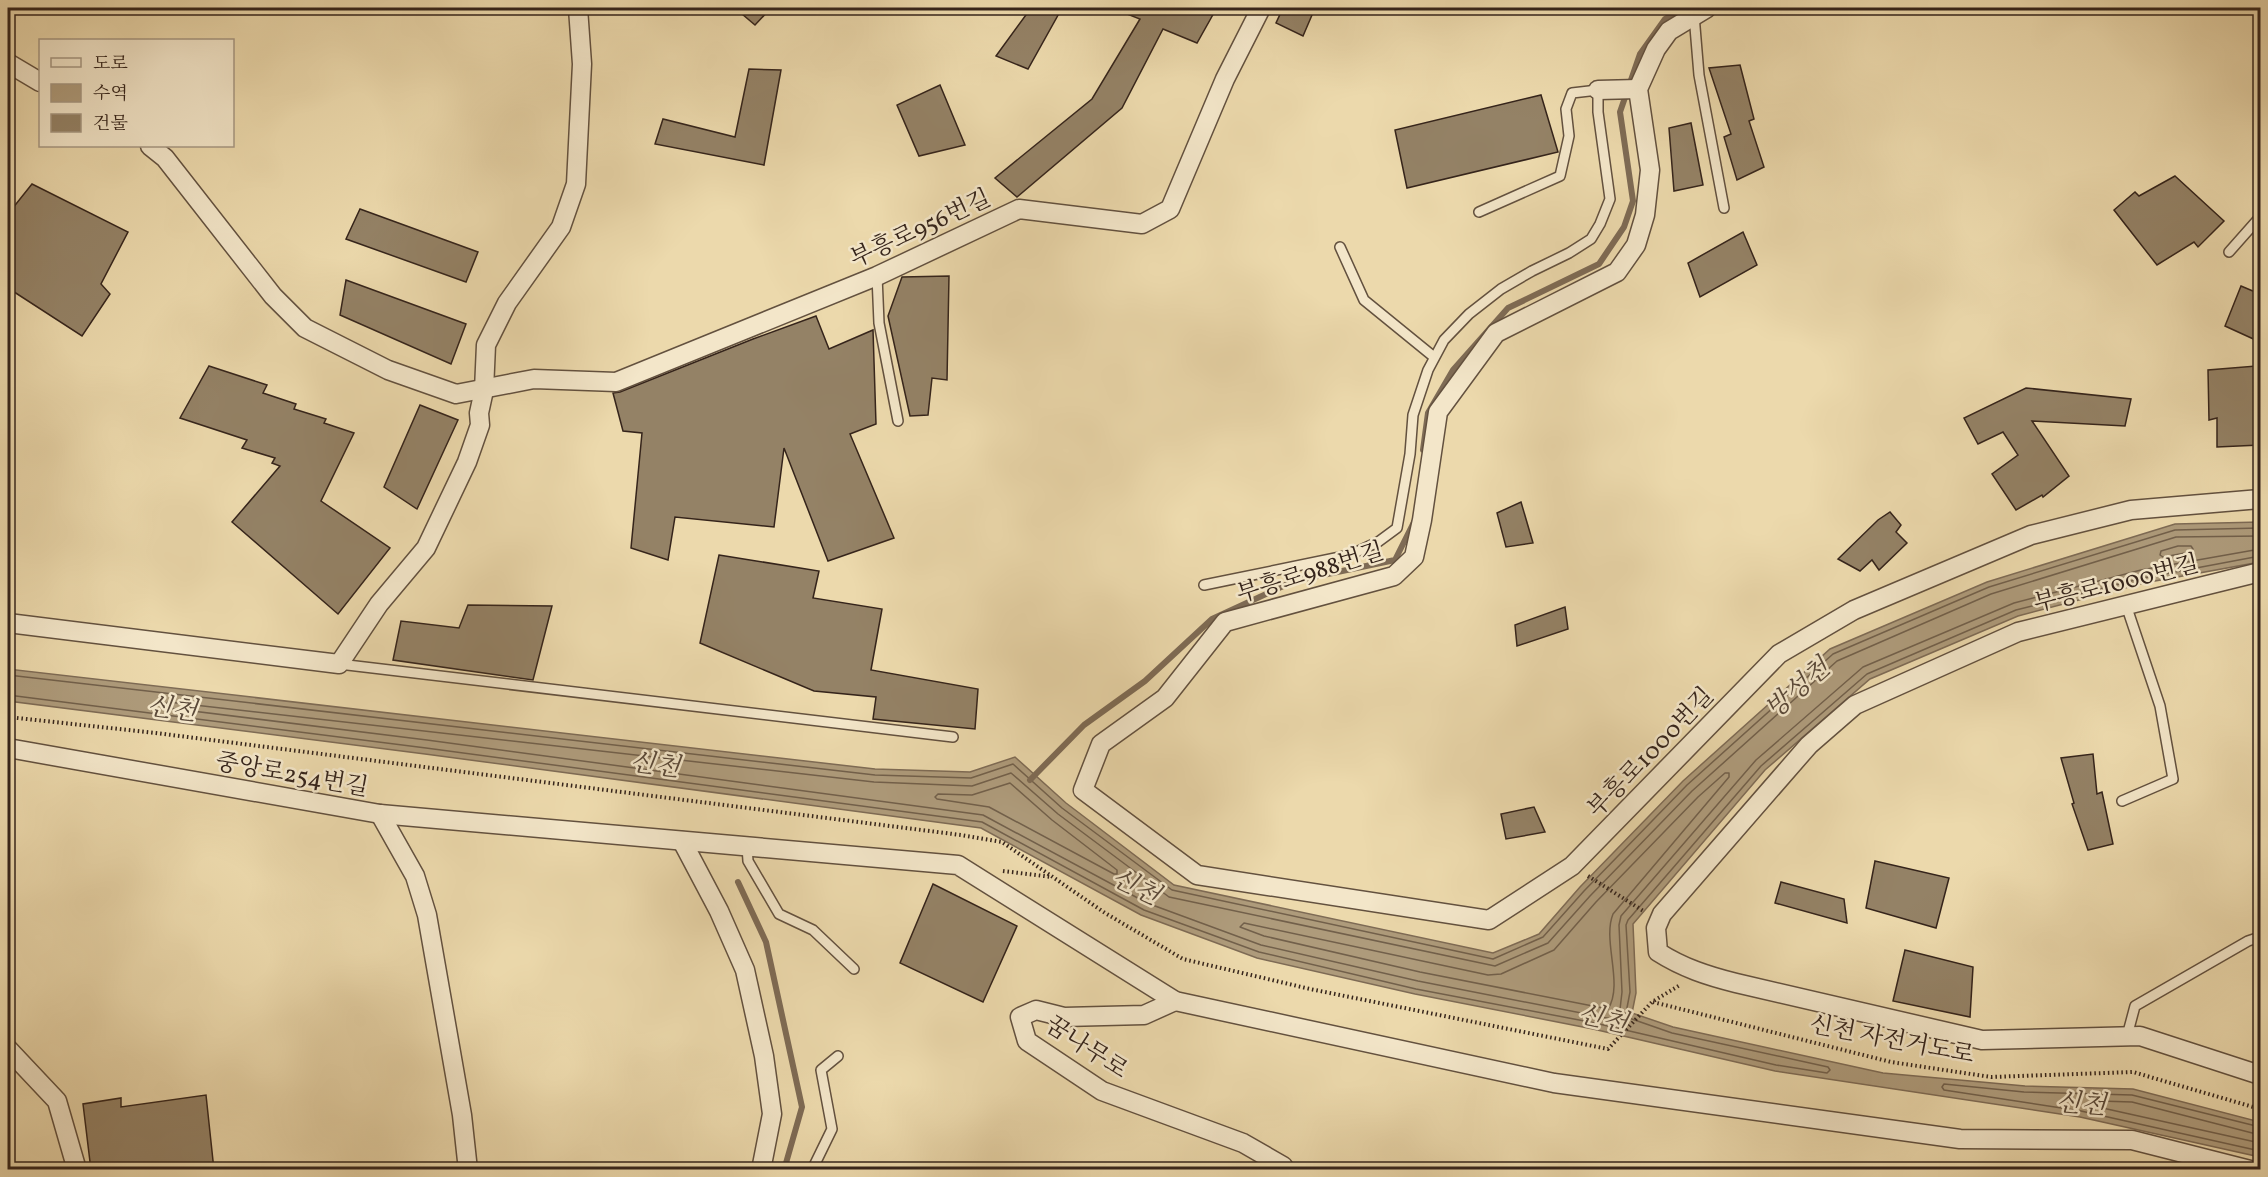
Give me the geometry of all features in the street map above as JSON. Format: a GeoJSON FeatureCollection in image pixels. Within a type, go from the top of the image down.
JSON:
{"type":"FeatureCollection","features":[{"type":"Feature","properties":{"kind":"street"},"geometry":{"type":"LineString","coordinates":[[8,623],[339,664],[379,604],[426,548],[467,462],[480,425],[479,413],[484,390],[486,345],[507,303],[561,227],[576,184],[582,64],[578,8]]}},
{"type":"Feature","properties":{"kind":"street","name":"부흥로956번길"},"geometry":{"type":"LineString","coordinates":[[151,147],[165,158],[273,297],[305,328],[388,370],[456,394],[534,379],[616,382],[877,276],[1019,208],[1142,224],[1170,209],[1225,79],[1261,8]]}},
{"type":"Feature","properties":{"kind":"street"},"geometry":{"type":"LineString","coordinates":[[1598,90],[1638,89],[1656,50],[1669,31],[1701,11]]}},
{"type":"Feature","properties":{"kind":"street"},"geometry":{"type":"LineString","coordinates":[[8,63],[39,81]]}},
{"type":"Feature","properties":{"kind":"street","name":"부흥로988번길"},"geometry":{"type":"LineString","coordinates":[[1083,790],[1101,744],[1165,698],[1226,622],[1394,576],[1414,557],[1422,520],[1437,412],[1496,333],[1617,272],[1636,245],[1645,215],[1650,170],[1638,89]]}},
{"type":"Feature","properties":{"kind":"street","name":"부흥로1000번길"},"geometry":{"type":"LineString","coordinates":[[1083,790],[1197,875],[1490,920],[1572,866],[1779,654],[1854,610],[2031,535],[2131,510],[2260,499]]}},
{"type":"Feature","properties":{"kind":"street","name":"부흥로1000번길"},"geometry":{"type":"LineString","coordinates":[[1659,921],[1662,914],[1809,745],[1855,705],[2018,632],[2260,572]]}},
{"type":"Feature","properties":{"kind":"street","name":"중앙로254번길"},"geometry":{"type":"LineString","coordinates":[[8,748],[380,814],[416,876],[427,915],[462,1115],[468,1170]]}},
{"type":"Feature","properties":{"kind":"street"},"geometry":{"type":"LineString","coordinates":[[380,814],[958,865],[1175,1001],[1554,1083],[1960,1139],[2132,1140],[2250,1170]]}},
{"type":"Feature","properties":{"kind":"street"},"geometry":{"type":"LineString","coordinates":[[682,841],[719,911],[745,970],[764,1056],[771,1113],[761,1170]]}},
{"type":"Feature","properties":{"kind":"street"},"geometry":{"type":"LineString","coordinates":[[1659,921],[1656,928],[1658,952],[1698,973],[1982,1040],[2140,1036],[2260,1075]]}},
{"type":"Feature","properties":{"kind":"street","name":"꿈나무로"},"geometry":{"type":"LineString","coordinates":[[1175,1001],[1144,1015],[1064,1017],[1036,1010],[1020,1017],[1027,1041],[1102,1090],[1243,1143],[1283,1166],[1285,1170]]}},
{"type":"Feature","properties":{"kind":"street"},"geometry":{"type":"LineString","coordinates":[[8,1050],[57,1101],[77,1170]]}},
{"type":"Feature","properties":{"kind":"lane"},"geometry":{"type":"LineString","coordinates":[[1701,11],[1699,75],[1724,208]]}},
{"type":"Feature","properties":{"kind":"lane"},"geometry":{"type":"LineString","coordinates":[[1204,585],[1350,555],[1378,542],[1397,528],[1410,454],[1413,415],[1428,370],[1444,340],[1469,314],[1501,289],[1591,239],[1600,224],[1610,199],[1598,112],[1598,90],[1572,93],[1566,109],[1569,136],[1560,176],[1479,212]]}},
{"type":"Feature","properties":{"kind":"lane"},"geometry":{"type":"LineString","coordinates":[[2229,252],[2260,217]]}},
{"type":"Feature","properties":{"kind":"lane"},"geometry":{"type":"LineString","coordinates":[[1340,247],[1364,300],[1434,357]]}},
{"type":"Feature","properties":{"kind":"lane"},"geometry":{"type":"LineString","coordinates":[[877,276],[879,323],[898,421]]}},
{"type":"Feature","properties":{"kind":"lane"},"geometry":{"type":"LineString","coordinates":[[2122,801],[2173,779],[2160,706],[2126,605]]}},
{"type":"Feature","properties":{"kind":"lane"},"geometry":{"type":"LineString","coordinates":[[339,664],[953,736]]}},
{"type":"Feature","properties":{"kind":"lane"},"geometry":{"type":"LineString","coordinates":[[747,846],[748,861],[779,914],[813,930],[854,969]]}},
{"type":"Feature","properties":{"kind":"lane"},"geometry":{"type":"LineString","coordinates":[[2127,1036],[2134,1006],[2248,941],[2260,937]]}},
{"type":"Feature","properties":{"kind":"lane"},"geometry":{"type":"LineString","coordinates":[[812,1170],[832,1129],[821,1070],[838,1056]]}},
{"type":"Feature","properties":{"kind":"path"},"geometry":{"type":"LineString","coordinates":[[1572,866],[1659,921]]}},
{"type":"Feature","properties":{"kind":"path"},"geometry":{"type":"LineString","coordinates":[[972,874],[987,869],[1053,877]]}},
{"type":"Feature","properties":{"kind":"path"},"geometry":{"type":"LineString","coordinates":[[1608,1048],[1652,1002],[1698,973]]}},
{"type":"Feature","properties":{"kind":"path","name":"신천 자전거도로"},"geometry":{"type":"LineString","coordinates":[[1652,1002],[1891,1062],[1991,1077],[2133,1072],[2260,1109]]}},
{"type":"Feature","properties":{"kind":"water"},"geometry":{"type":"Polygon","coordinates":[[[2260,522],[2260,562],[2144,583],[2018,616],[1870,679],[1765,770],[1633,924],[1636,993],[1632,1013],[1673,1027],[1883,1073],[2025,1086],[2133,1089],[2260,1122],[2260,1157],[2080,1117],[1775,1071],[1593,1029],[1415,994],[1257,958],[1141,915],[981,828],[8,701],[8,669],[875,769],[970,772],[1015,757],[1066,803],[1174,885],[1493,953],[1539,934],[1580,887],[1683,781],[1830,649],[1987,582],[2175,524],[2260,522]]]}},
{"type":"Feature","properties":{"kind":"building"},"geometry":{"type":"Polygon","coordinates":[[[735,8],[771,8],[755,25],[735,8]]]}},
{"type":"Feature","properties":{"kind":"building"},"geometry":{"type":"Polygon","coordinates":[[[1031,8],[1062,8],[1028,69],[996,56],[1031,8]]]}},
{"type":"Feature","properties":{"kind":"building"},"geometry":{"type":"Polygon","coordinates":[[[1112,8],[1205,8],[1215,11],[1197,43],[1163,29],[1122,108],[1017,197],[995,178],[1092,99],[1140,19],[1112,8]]]}},
{"type":"Feature","properties":{"kind":"building"},"geometry":{"type":"Polygon","coordinates":[[[1283,8],[1315,8],[1303,36],[1276,23],[1283,8]]]}},
{"type":"Feature","properties":{"kind":"building"},"geometry":{"type":"Polygon","coordinates":[[[1740,65],[1754,119],[1749,121],[1764,167],[1737,180],[1724,137],[1731,134],[1709,68],[1740,65]]]}},
{"type":"Feature","properties":{"kind":"building"},"geometry":{"type":"Polygon","coordinates":[[[749,69],[781,70],[764,165],[655,144],[663,119],[735,137],[749,69]]]}},
{"type":"Feature","properties":{"kind":"building"},"geometry":{"type":"Polygon","coordinates":[[[940,85],[965,145],[919,156],[897,105],[940,85]]]}},
{"type":"Feature","properties":{"kind":"building"},"geometry":{"type":"Polygon","coordinates":[[[1541,95],[1558,152],[1407,188],[1395,130],[1541,95]]]}},
{"type":"Feature","properties":{"kind":"building"},"geometry":{"type":"Polygon","coordinates":[[[1691,123],[1703,185],[1674,191],[1669,128],[1691,123]]]}},
{"type":"Feature","properties":{"kind":"building"},"geometry":{"type":"Polygon","coordinates":[[[2175,176],[2224,221],[2198,247],[2194,242],[2157,265],[2114,210],[2135,192],[2139,196],[2175,176]]]}},
{"type":"Feature","properties":{"kind":"building"},"geometry":{"type":"Polygon","coordinates":[[[32,184],[128,232],[101,284],[110,294],[82,336],[8,288],[8,214],[32,184]]]}},
{"type":"Feature","properties":{"kind":"building"},"geometry":{"type":"Polygon","coordinates":[[[360,209],[478,252],[466,282],[346,239],[360,209]]]}},
{"type":"Feature","properties":{"kind":"building"},"geometry":{"type":"Polygon","coordinates":[[[1743,232],[1757,265],[1700,297],[1688,263],[1743,232]]]}},
{"type":"Feature","properties":{"kind":"building"},"geometry":{"type":"Polygon","coordinates":[[[949,276],[947,380],[932,378],[928,415],[910,416],[888,316],[902,277],[949,276]]]}},
{"type":"Feature","properties":{"kind":"building"},"geometry":{"type":"Polygon","coordinates":[[[346,280],[466,324],[451,364],[340,315],[346,280]]]}},
{"type":"Feature","properties":{"kind":"building"},"geometry":{"type":"Polygon","coordinates":[[[2241,286],[2260,294],[2260,342],[2225,326],[2241,286]]]}},
{"type":"Feature","properties":{"kind":"building"},"geometry":{"type":"Polygon","coordinates":[[[816,316],[829,349],[873,330],[876,424],[850,434],[894,538],[828,561],[784,448],[774,527],[675,517],[668,560],[631,548],[642,433],[623,431],[613,393],[816,316]]]}},
{"type":"Feature","properties":{"kind":"building"},"geometry":{"type":"Polygon","coordinates":[[[209,366],[267,385],[263,393],[296,404],[294,409],[326,419],[324,423],[354,433],[321,501],[390,548],[338,614],[232,522],[280,466],[272,463],[275,458],[242,448],[247,440],[180,418],[209,366]]]}},
{"type":"Feature","properties":{"kind":"building"},"geometry":{"type":"Polygon","coordinates":[[[2256,366],[2254,396],[2259,396],[2257,418],[2260,417],[2260,445],[2217,447],[2217,418],[2209,420],[2208,370],[2256,366]]]}},
{"type":"Feature","properties":{"kind":"building"},"geometry":{"type":"Polygon","coordinates":[[[2026,388],[2131,399],[2125,426],[2032,421],[2069,476],[2043,497],[2042,495],[2016,510],[1992,474],[2018,455],[2003,432],[1978,444],[1964,418],[2026,388]]]}},
{"type":"Feature","properties":{"kind":"building"},"geometry":{"type":"Polygon","coordinates":[[[420,405],[458,420],[417,509],[384,487],[420,405]]]}},
{"type":"Feature","properties":{"kind":"building"},"geometry":{"type":"Polygon","coordinates":[[[1521,502],[1533,543],[1506,547],[1497,513],[1521,502]]]}},
{"type":"Feature","properties":{"kind":"building"},"geometry":{"type":"Polygon","coordinates":[[[1890,512],[1901,525],[1896,532],[1907,543],[1879,570],[1872,560],[1860,571],[1838,559],[1878,520],[1890,512]]]}},
{"type":"Feature","properties":{"kind":"building"},"geometry":{"type":"Polygon","coordinates":[[[719,555],[819,571],[813,598],[882,609],[871,670],[978,689],[975,729],[873,719],[876,697],[814,691],[700,643],[719,555]]]}},
{"type":"Feature","properties":{"kind":"building"},"geometry":{"type":"Polygon","coordinates":[[[468,605],[552,606],[533,680],[393,660],[401,621],[459,628],[468,605]]]}},
{"type":"Feature","properties":{"kind":"building"},"geometry":{"type":"Polygon","coordinates":[[[1565,607],[1568,629],[1517,646],[1515,625],[1565,607]]]}},
{"type":"Feature","properties":{"kind":"building"},"geometry":{"type":"Polygon","coordinates":[[[2093,754],[2097,794],[2102,792],[2113,844],[2088,850],[2072,804],[2074,803],[2061,758],[2093,754]]]}},
{"type":"Feature","properties":{"kind":"building"},"geometry":{"type":"Polygon","coordinates":[[[1534,807],[1545,832],[1506,839],[1501,814],[1534,807]]]}},
{"type":"Feature","properties":{"kind":"building"},"geometry":{"type":"Polygon","coordinates":[[[1875,861],[1949,878],[1936,928],[1866,908],[1875,861]]]}},
{"type":"Feature","properties":{"kind":"building"},"geometry":{"type":"Polygon","coordinates":[[[1781,882],[1844,899],[1847,923],[1775,903],[1781,882]]]}},
{"type":"Feature","properties":{"kind":"building"},"geometry":{"type":"Polygon","coordinates":[[[933,884],[1017,926],[983,1002],[900,963],[933,884]]]}},
{"type":"Feature","properties":{"kind":"building"},"geometry":{"type":"Polygon","coordinates":[[[1905,950],[1973,967],[1970,1017],[1893,1001],[1905,950]]]}},
{"type":"Feature","properties":{"kind":"building"},"geometry":{"type":"Polygon","coordinates":[[[206,1095],[214,1170],[91,1170],[83,1104],[121,1098],[121,1107],[206,1095]]]}},
{"type":"Feature","properties":{"kind":"waterway"},"geometry":{"type":"LineString","coordinates":[[1423,450],[1428,413],[1453,370],[1508,308],[1599,264],[1624,227],[1633,201],[1620,112],[1640,54],[1665,19],[1683,8]]}},
{"type":"Feature","properties":{"kind":"waterway"},"geometry":{"type":"LineString","coordinates":[[1030,780],[1084,725],[1145,681],[1212,619],[1294,581],[1395,560],[1414,522]]}},
{"type":"Feature","properties":{"kind":"waterway"},"geometry":{"type":"LineString","coordinates":[[738,882],[766,942],[802,1107],[784,1170]]}},
{"type":"Feature","properties":{"kind":"water label","name":"방성천"},"geometry":{"type":"Point","coordinates":[1797,688]}},
{"type":"Feature","properties":{"kind":"water label","name":"신천"},"geometry":{"type":"Point","coordinates":[172,708]}},
{"type":"Feature","properties":{"kind":"water label","name":"신천"},"geometry":{"type":"Point","coordinates":[655,764]}},
{"type":"Feature","properties":{"kind":"water label","name":"신천"},"geometry":{"type":"Point","coordinates":[1136,886]}},
{"type":"Feature","properties":{"kind":"water label","name":"신천"},"geometry":{"type":"Point","coordinates":[1603,1018]}},
{"type":"Feature","properties":{"kind":"water label","name":"신천"},"geometry":{"type":"Point","coordinates":[2081,1103]}}]}
